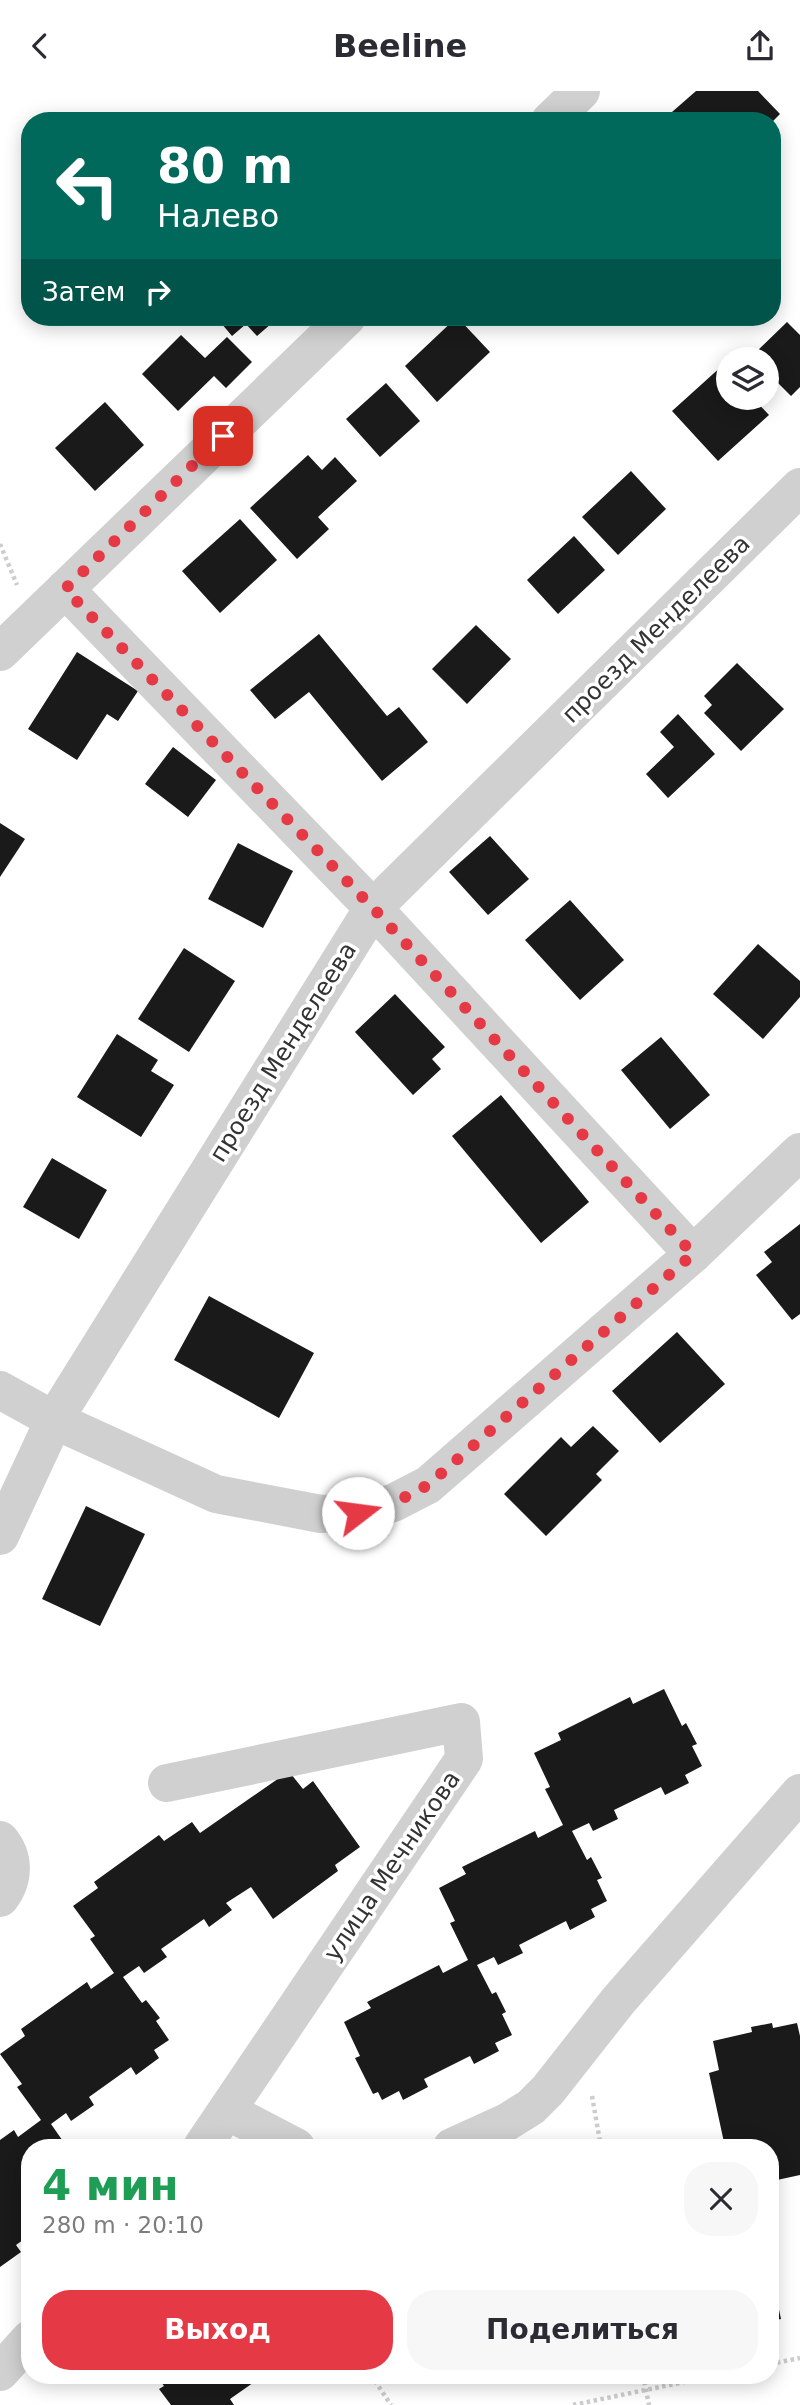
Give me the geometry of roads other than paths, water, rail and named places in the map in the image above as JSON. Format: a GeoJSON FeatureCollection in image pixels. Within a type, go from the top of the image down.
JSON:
{"type":"FeatureCollection","features":[{"type":"Feature","properties":{"kind":"street"},"geometry":{"type":"LineString","coordinates":[[559,112],[580,91]]}},
{"type":"Feature","properties":{"kind":"street"},"geometry":{"type":"LineString","coordinates":[[0,652],[338,326]]}},
{"type":"Feature","properties":{"kind":"street","name":"проезд Менделеева"},"geometry":{"type":"LineString","coordinates":[[54,1420],[373,908],[800,487]]}},
{"type":"Feature","properties":{"kind":"street"},"geometry":{"type":"LineString","coordinates":[[65,589],[373,908],[693,1254]]}},
{"type":"Feature","properties":{"kind":"street"},"geometry":{"type":"LineString","coordinates":[[0,1390],[54,1420],[216,1494],[321,1514],[358,1513],[394,1503],[428,1485],[693,1254],[800,1152]]}},
{"type":"Feature","properties":{"kind":"street"},"geometry":{"type":"LineString","coordinates":[[0,1536],[54,1420]]}},
{"type":"Feature","properties":{"kind":"street","name":"улица Мечникова"},"geometry":{"type":"LineString","coordinates":[[167,1783],[461,1722],[464,1759],[208,2139]]}},
{"type":"Feature","properties":{"kind":"street"},"geometry":{"type":"LineString","coordinates":[[470,2139],[507,2122],[531,2106],[548,2089],[618,2001],[800,1793]]}},
{"type":"Feature","properties":{"kind":"street"},"geometry":{"type":"LineString","coordinates":[[0,1840],[8,1849],[12,1873],[0,1898]]}},
{"type":"Feature","properties":{"kind":"street"},"geometry":{"type":"LineString","coordinates":[[227,2111],[281,2139]]}},
{"type":"Feature","properties":{"kind":"street"},"geometry":{"type":"LineString","coordinates":[[0,2372],[21,2349]]}}]}
